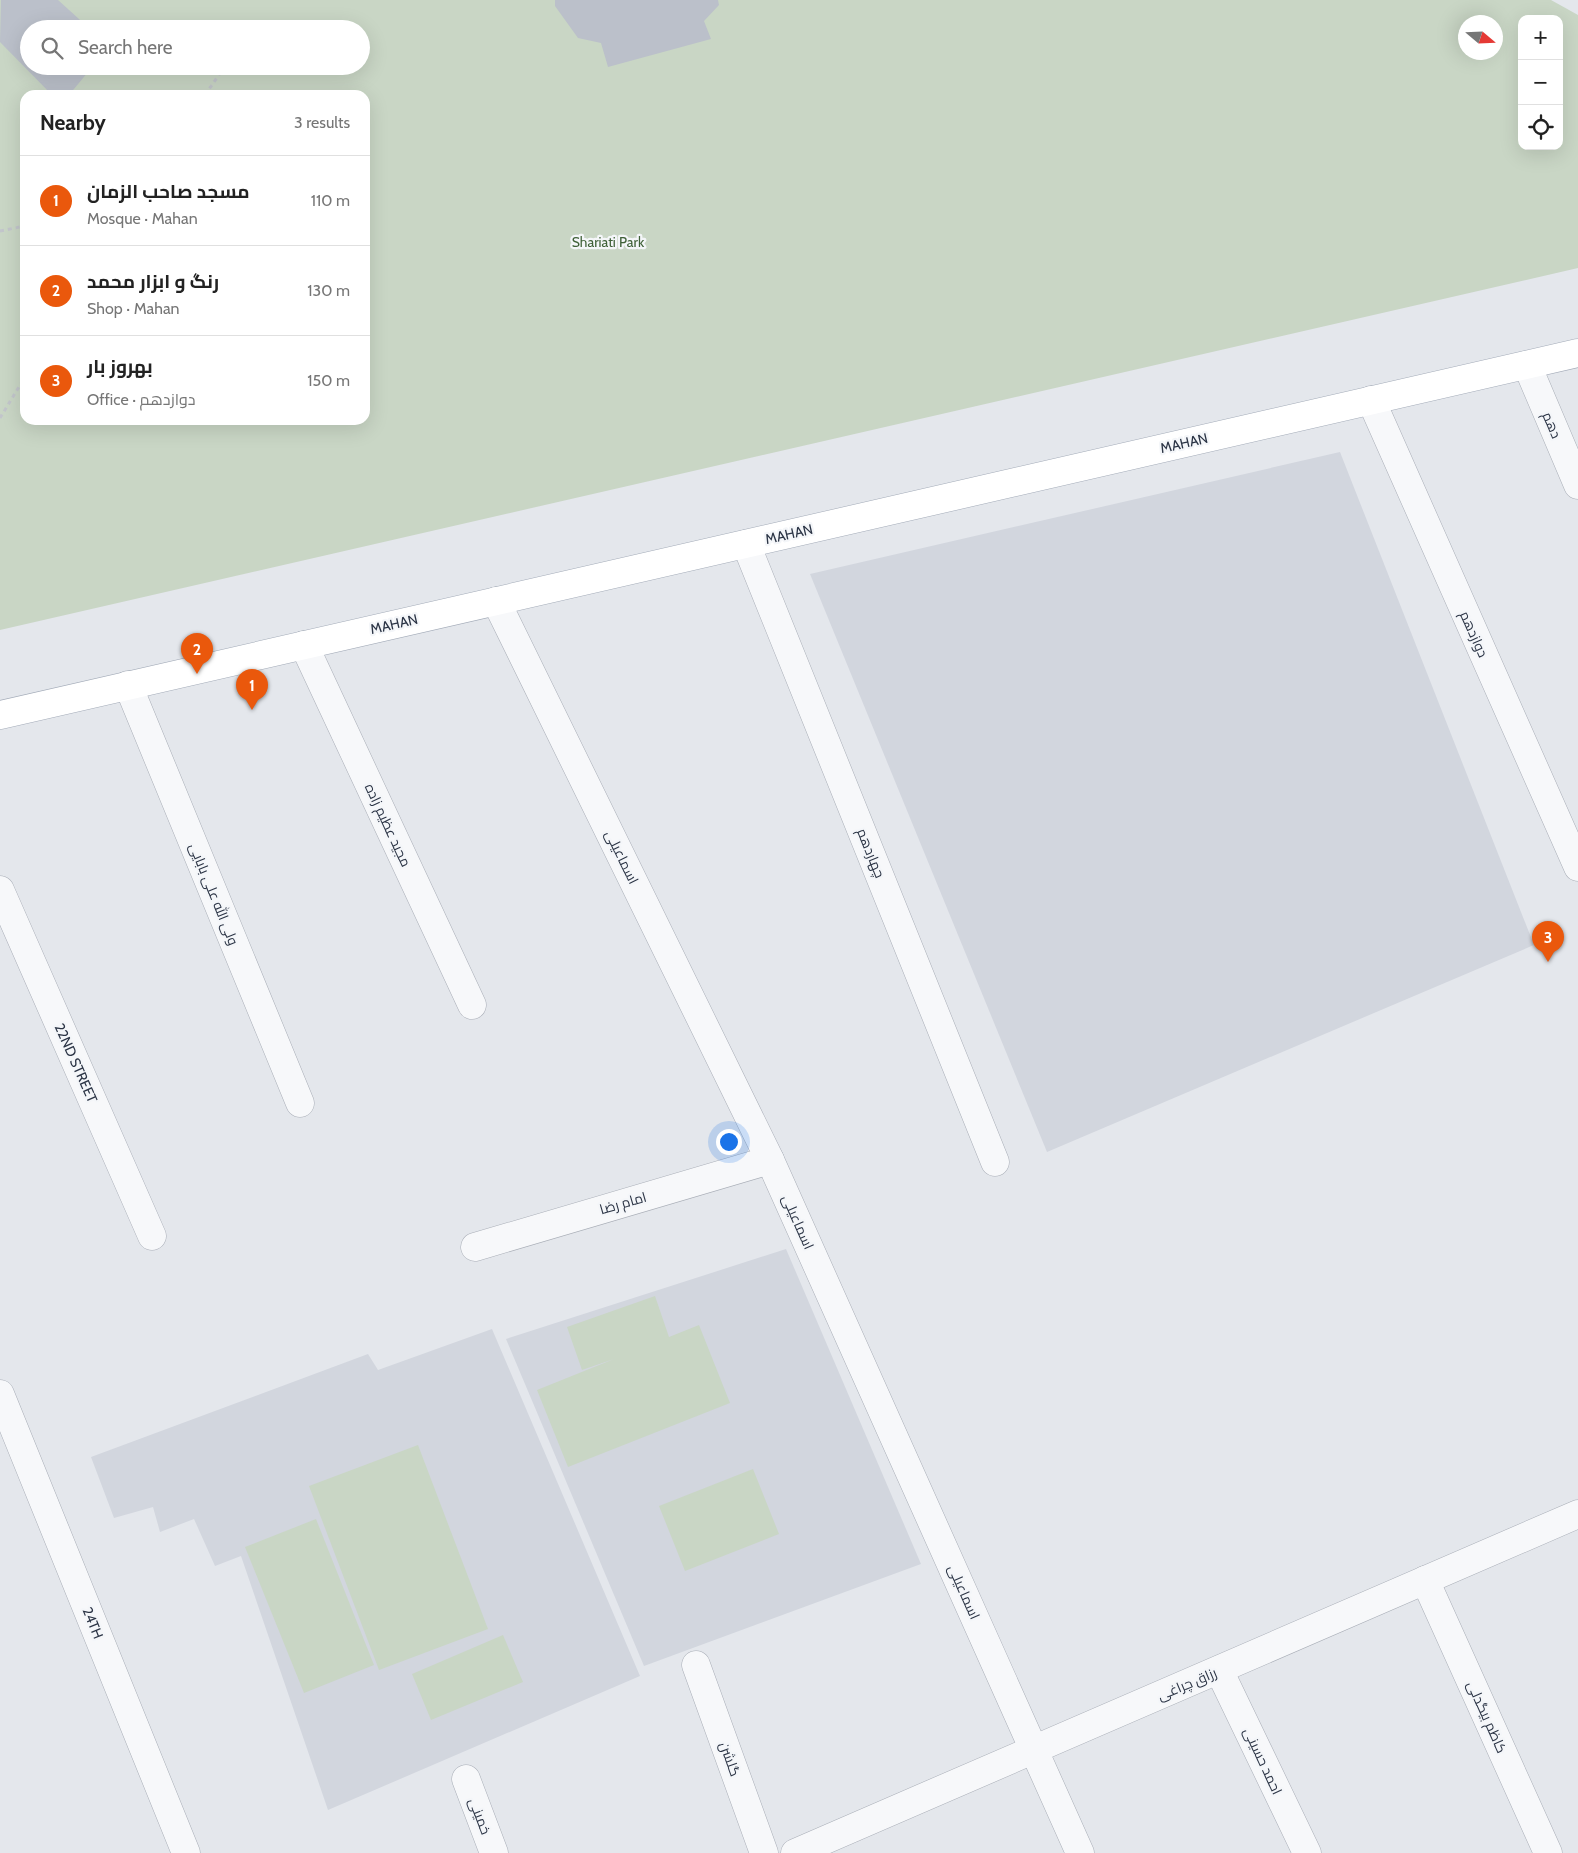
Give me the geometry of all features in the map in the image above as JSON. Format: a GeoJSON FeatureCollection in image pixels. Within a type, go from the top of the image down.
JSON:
{"type":"FeatureCollection","features":[{"type":"Feature","properties":{"kind":"main road","name":"MAHAN"},"geometry":{"type":"LineString","coordinates":[[0,715],[1578,353]]}},
{"type":"Feature","properties":{"kind":"street","name":"دهم"},"geometry":{"type":"LineString","coordinates":[[1526,365],[1578,485]]}},
{"type":"Feature","properties":{"kind":"street","name":"دوازدهم"},"geometry":{"type":"LineString","coordinates":[[1371,400],[1578,868]]}},
{"type":"Feature","properties":{"kind":"street","name":"چهاردهم"},"geometry":{"type":"LineString","coordinates":[[746,544],[995,1162]]}},
{"type":"Feature","properties":{"kind":"street","name":"اسماعیلی"},"geometry":{"type":"LineString","coordinates":[[496,601],[770,1160],[1080,1853]]}},
{"type":"Feature","properties":{"kind":"street","name":"مجید عظیم زاده"},"geometry":{"type":"LineString","coordinates":[[304,645],[472,1005]]}},
{"type":"Feature","properties":{"kind":"street","name":"ولی الله علی‌ بابایی"},"geometry":{"type":"LineString","coordinates":[[128,685],[300,1103]]}},
{"type":"Feature","properties":{"kind":"street","name":"22ND STREET"},"geometry":{"type":"LineString","coordinates":[[0,890],[152,1236]]}},
{"type":"Feature","properties":{"kind":"street","name":"امام رضا"},"geometry":{"type":"LineString","coordinates":[[475,1247],[770,1160]]}},
{"type":"Feature","properties":{"kind":"street","name":"24TH"},"geometry":{"type":"LineString","coordinates":[[0,1394],[186,1853]]}},
{"type":"Feature","properties":{"kind":"street","name":"رزاق چراغی"},"geometry":{"type":"LineString","coordinates":[[808,1851],[1035,1749],[1578,1514]]}},
{"type":"Feature","properties":{"kind":"street","name":"کاظم بیگدلی"},"geometry":{"type":"LineString","coordinates":[[1425,1580],[1548,1853]]}},
{"type":"Feature","properties":{"kind":"street","name":"گلشن"},"geometry":{"type":"LineString","coordinates":[[696,1666],[764,1853]]}},
{"type":"Feature","properties":{"kind":"street","name":"احمد حسینی"},"geometry":{"type":"LineString","coordinates":[[1220,1670],[1307,1853]]}},
{"type":"Feature","properties":{"kind":"street","name":"خمینی"},"geometry":{"type":"LineString","coordinates":[[466,1779],[494,1853]]}},
{"type":"Feature","properties":{"kind":"path"},"geometry":{"type":"LineString","coordinates":[[208,90],[219,75]]}},
{"type":"Feature","properties":{"kind":"path"},"geometry":{"type":"LineString","coordinates":[[0,231],[20,227]]}},
{"type":"Feature","properties":{"kind":"path"},"geometry":{"type":"LineString","coordinates":[[0,418],[20,385]]}},
{"type":"Feature","properties":{"kind":"shaded area"},"geometry":{"type":"Polygon","coordinates":[[[1340,452],[1534,945],[1047,1152],[810,574],[1340,452]]]}},
{"type":"Feature","properties":{"kind":"shaded area"},"geometry":{"type":"Polygon","coordinates":[[[786,1249],[921,1564],[644,1666],[506,1339],[786,1249]]]}},
{"type":"Feature","properties":{"kind":"shaded area"},"geometry":{"type":"Polygon","coordinates":[[[492,1329],[640,1676],[328,1810],[241,1556],[215,1566],[194,1519],[160,1532],[153,1507],[114,1518],[91,1457],[368,1354],[378,1370],[492,1329]]]}},
{"type":"Feature","properties":{"kind":"green space","name":"Shariati Park"},"geometry":{"type":"Polygon","coordinates":[[[0,0],[1551,0],[1578,15],[1578,268],[0,630],[0,0]]]}},
{"type":"Feature","properties":{"kind":"green space"},"geometry":{"type":"Polygon","coordinates":[[[655,1296],[669,1337],[699,1325],[730,1403],[568,1467],[537,1390],[614,1359],[582,1370],[567,1327],[655,1296]]]}},
{"type":"Feature","properties":{"kind":"green space"},"geometry":{"type":"Polygon","coordinates":[[[418,1445],[488,1629],[379,1670],[309,1486],[418,1445]]]}},
{"type":"Feature","properties":{"kind":"green space"},"geometry":{"type":"Polygon","coordinates":[[[753,1469],[779,1534],[685,1571],[659,1506],[753,1469]]]}},
{"type":"Feature","properties":{"kind":"green space"},"geometry":{"type":"Polygon","coordinates":[[[316,1519],[374,1665],[304,1693],[245,1547],[316,1519]]]}},
{"type":"Feature","properties":{"kind":"green space"},"geometry":{"type":"Polygon","coordinates":[[[503,1635],[523,1682],[431,1720],[412,1674],[503,1635]]]}},
{"type":"Feature","properties":{"kind":"building"},"geometry":{"type":"Polygon","coordinates":[[[1,0],[58,0],[80,20],[20,20],[20,62],[0,42],[1,0]]]}},
{"type":"Feature","properties":{"kind":"building"},"geometry":{"type":"Polygon","coordinates":[[[555,0],[718,0],[719,5],[704,21],[711,39],[608,67],[601,43],[578,38],[555,6],[555,0]]]}},
{"type":"Feature","properties":{"kind":"building"},"geometry":{"type":"Polygon","coordinates":[[[32,75],[86,75],[73,90],[47,90],[32,75]]]}},
{"type":"Feature","properties":{"kind":"place","name":"رنگ و ابزار محمد"},"geometry":{"type":"Point","coordinates":[197,674]}},
{"type":"Feature","properties":{"kind":"place","name":"مسجد صاحب الزمان"},"geometry":{"type":"Point","coordinates":[252,710]}},
{"type":"Feature","properties":{"kind":"place","name":"بهروز بار"},"geometry":{"type":"Point","coordinates":[1548,962]}}]}
